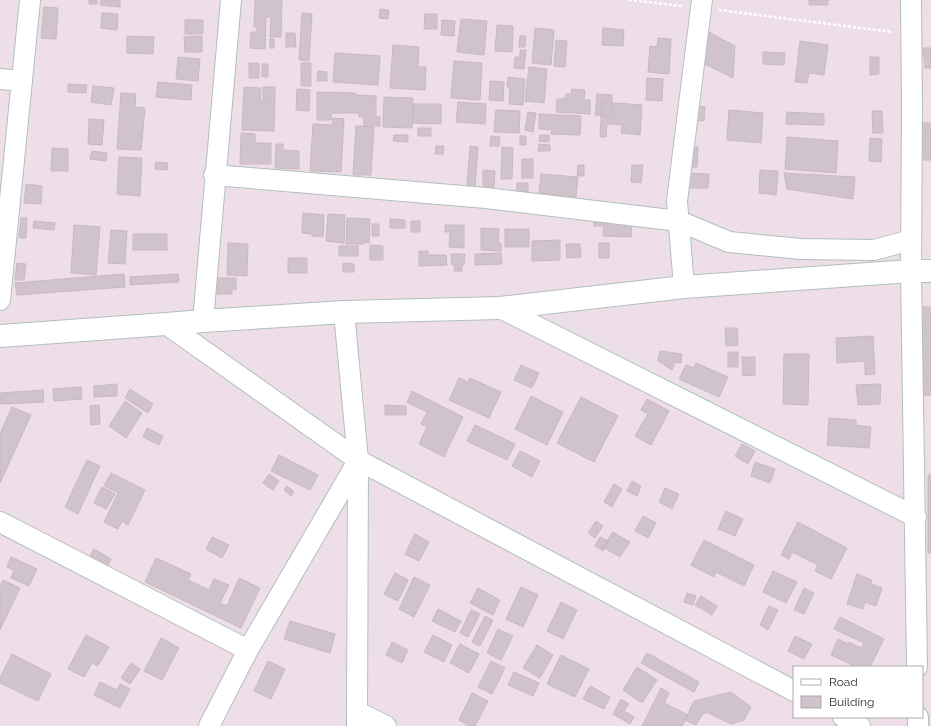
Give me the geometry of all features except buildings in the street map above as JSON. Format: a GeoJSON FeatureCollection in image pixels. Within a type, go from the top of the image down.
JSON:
{"type":"FeatureCollection","features":[{"type":"Feature","properties":{"kind":"street"},"geometry":{"type":"LineString","coordinates":[[0,300],[30,0]]}},
{"type":"Feature","properties":{"kind":"street"},"geometry":{"type":"LineString","coordinates":[[202,321],[231,0]]}},
{"type":"Feature","properties":{"kind":"street"},"geometry":{"type":"LineString","coordinates":[[911,0],[911,240],[921,271],[916,517],[917,666]]}},
{"type":"Feature","properties":{"kind":"street"},"geometry":{"type":"LineString","coordinates":[[684,287],[677,201],[701,4]]}},
{"type":"Feature","properties":{"kind":"street"},"geometry":{"type":"LineString","coordinates":[[0,79],[22,81]]}},
{"type":"Feature","properties":{"kind":"street"},"geometry":{"type":"LineString","coordinates":[[214,176],[486,198],[679,221],[729,242],[801,249],[874,250],[911,240]]}},
{"type":"Feature","properties":{"kind":"street"},"geometry":{"type":"LineString","coordinates":[[0,336],[344,312],[500,308],[684,287],[921,271]]}},
{"type":"Feature","properties":{"kind":"street"},"geometry":{"type":"LineString","coordinates":[[500,308],[916,517]]}},
{"type":"Feature","properties":{"kind":"street"},"geometry":{"type":"LineString","coordinates":[[344,312],[358,460],[358,719],[386,726]]}},
{"type":"Feature","properties":{"kind":"street"},"geometry":{"type":"LineString","coordinates":[[166,324],[358,460],[793,690]]}},
{"type":"Feature","properties":{"kind":"street"},"geometry":{"type":"LineString","coordinates":[[209,726],[248,650],[358,460]]}},
{"type":"Feature","properties":{"kind":"street"},"geometry":{"type":"LineString","coordinates":[[0,522],[248,650]]}},
{"type":"Feature","properties":{"kind":"street"},"geometry":{"type":"LineString","coordinates":[[845,718],[860,726]]}},
{"type":"Feature","properties":{"kind":"path"},"geometry":{"type":"LineString","coordinates":[[629,0],[701,4],[911,34]]}}]}
